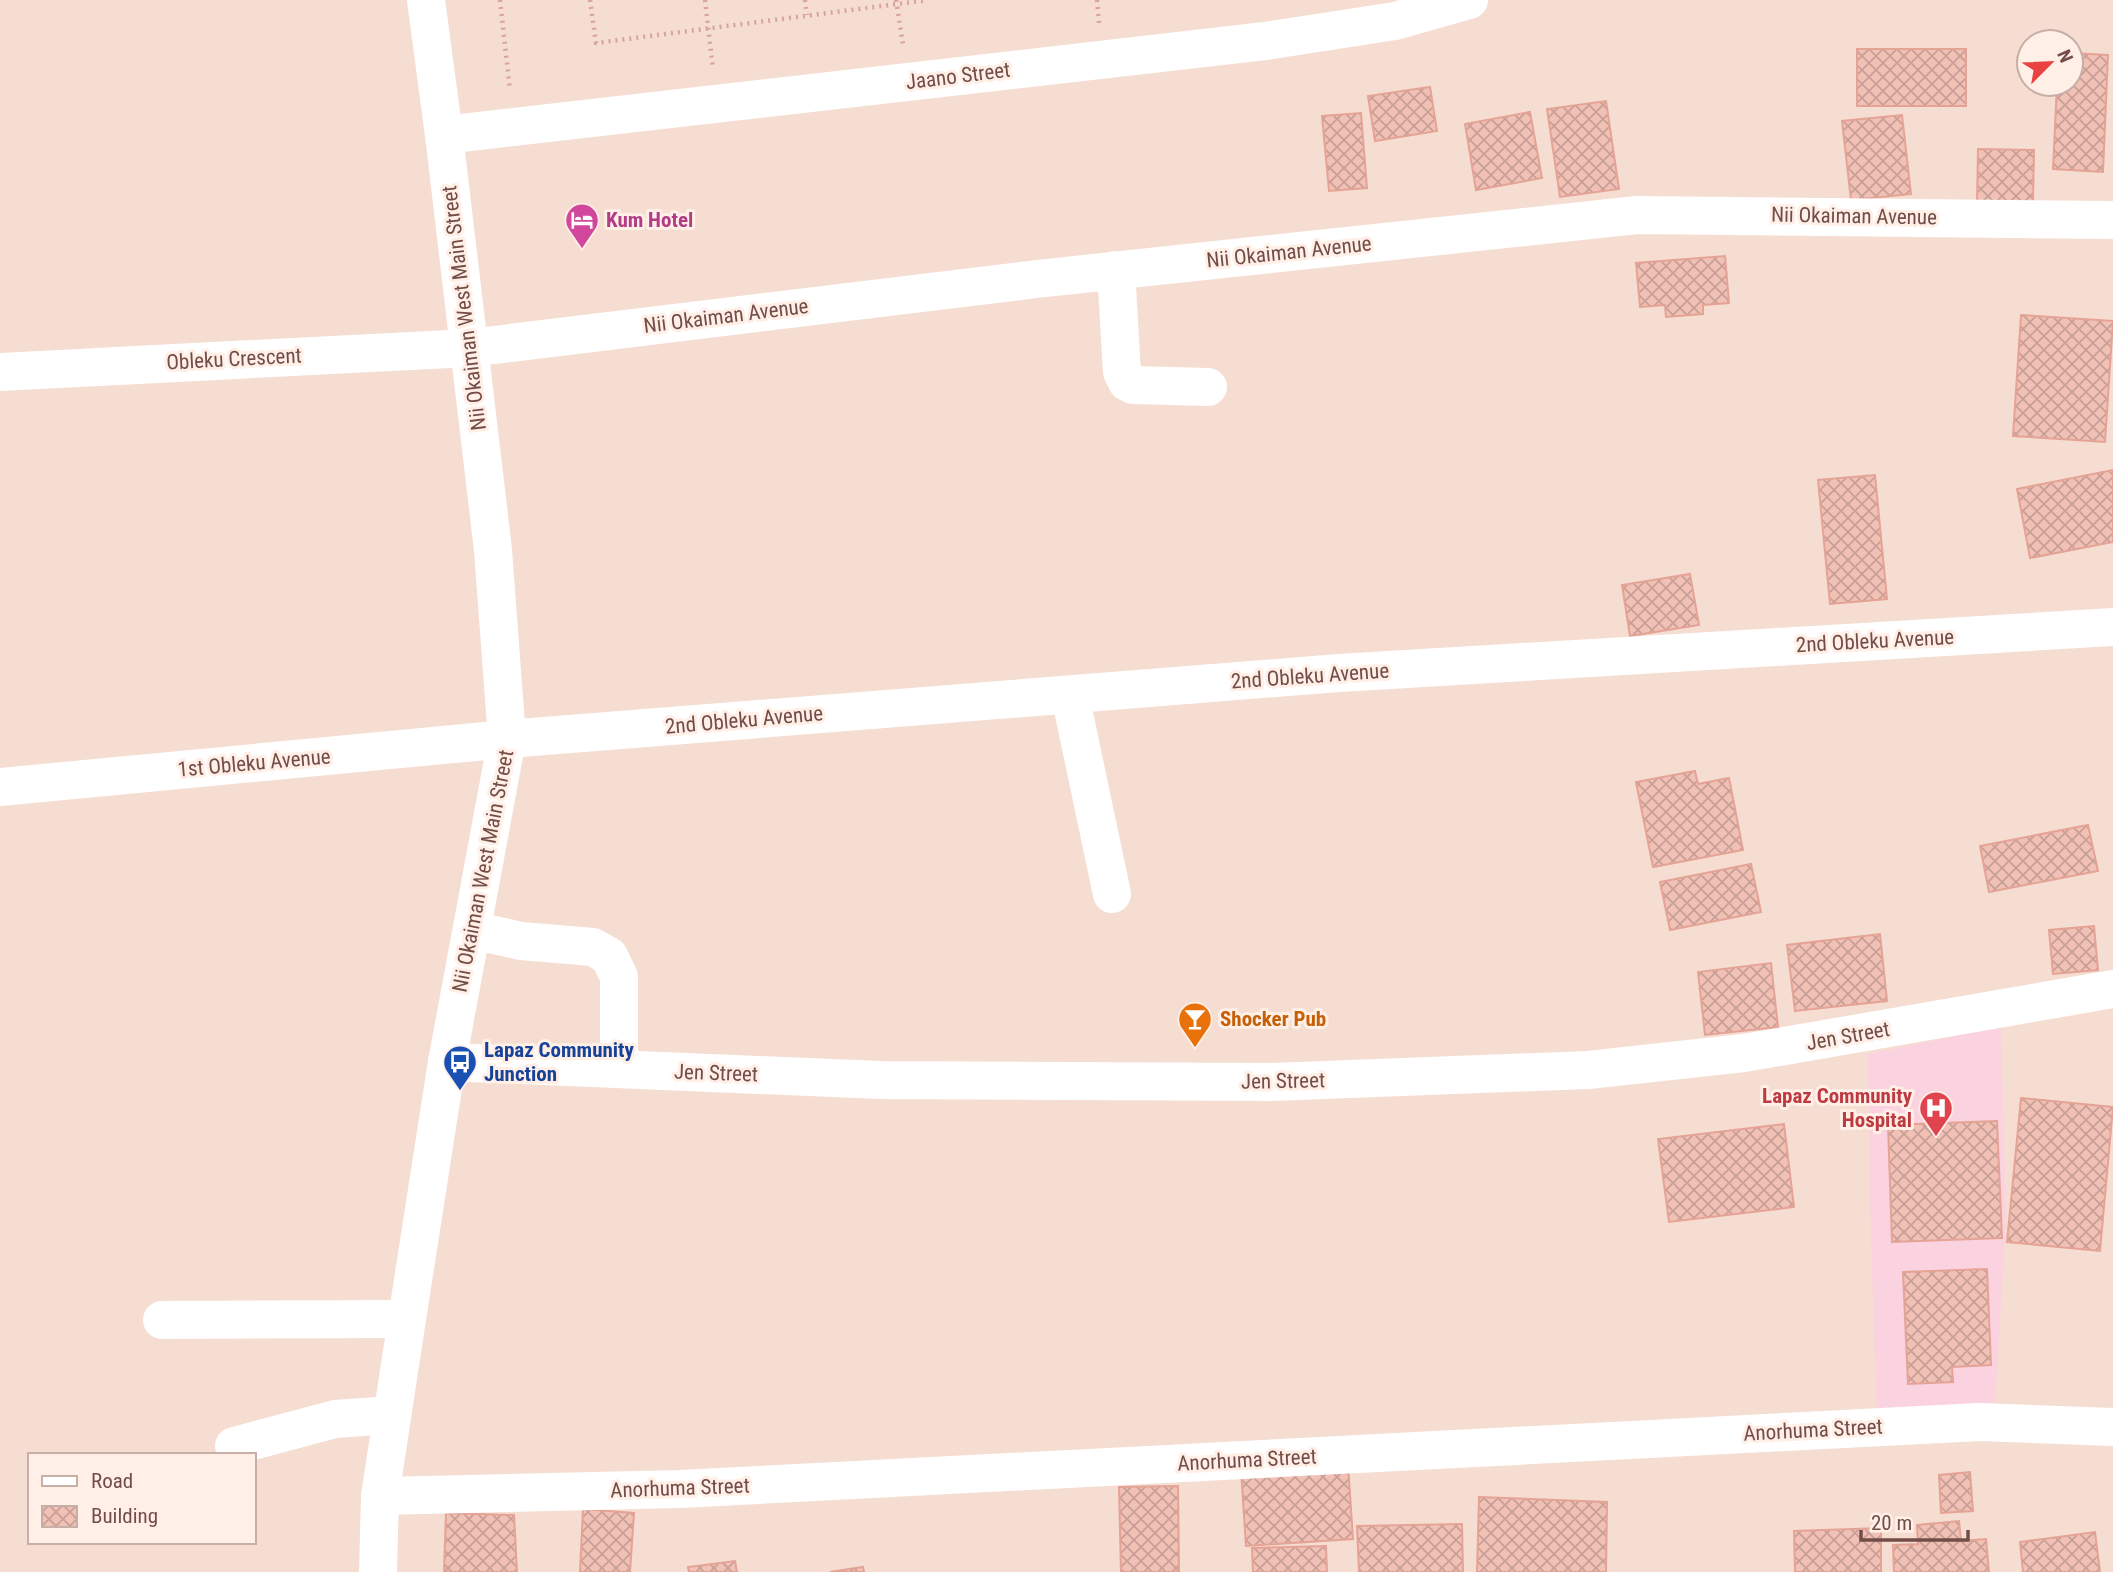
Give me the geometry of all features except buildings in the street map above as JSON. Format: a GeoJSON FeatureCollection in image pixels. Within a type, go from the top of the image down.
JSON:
{"type":"FeatureCollection","features":[{"type":"Feature","properties":{"kind":"street","name":"Nii Okaiman West Main Street"},"geometry":{"type":"LineString","coordinates":[[378,1572],[380,1496],[392,1415],[447,1062],[507,739],[492,550],[426,0]]}},
{"type":"Feature","properties":{"kind":"street","name":"Jaano Street"},"geometry":{"type":"LineString","coordinates":[[444,135],[1265,41],[1395,21],[1469,0]]}},
{"type":"Feature","properties":{"kind":"street","name":"Nii Okaiman Avenue"},"geometry":{"type":"LineString","coordinates":[[469,348],[1116,270],[1637,215],[2113,220]]}},
{"type":"Feature","properties":{"kind":"street"},"geometry":{"type":"LineString","coordinates":[[1116,270],[1122,372],[1127,382],[1133,385],[1209,387]]}},
{"type":"Feature","properties":{"kind":"street","name":"Obleku Crescent"},"geometry":{"type":"LineString","coordinates":[[0,372],[469,348]]}},
{"type":"Feature","properties":{"kind":"street","name":"2nd Obleku Avenue"},"geometry":{"type":"LineString","coordinates":[[507,739],[1339,673],[2113,627]]}},
{"type":"Feature","properties":{"kind":"street"},"geometry":{"type":"LineString","coordinates":[[1070,695],[1112,894]]}},
{"type":"Feature","properties":{"kind":"street","name":"1st Obleku Avenue"},"geometry":{"type":"LineString","coordinates":[[0,787],[507,739]]}},
{"type":"Feature","properties":{"kind":"street"},"geometry":{"type":"LineString","coordinates":[[471,930],[521,941],[593,947],[609,956],[619,977],[620,1069]]}},
{"type":"Feature","properties":{"kind":"street","name":"Jen Street"},"geometry":{"type":"LineString","coordinates":[[447,1062],[880,1080],[1259,1082],[1588,1070],[1744,1053],[2113,989]]}},
{"type":"Feature","properties":{"kind":"street"},"geometry":{"type":"LineString","coordinates":[[162,1320],[407,1319]]}},
{"type":"Feature","properties":{"kind":"street"},"geometry":{"type":"LineString","coordinates":[[234,1446],[335,1419],[392,1415]]}},
{"type":"Feature","properties":{"kind":"street","name":"Anorhuma Street"},"geometry":{"type":"LineString","coordinates":[[380,1496],[680,1489],[1979,1422],[2113,1427]]}},
{"type":"Feature","properties":{"kind":"path"},"geometry":{"type":"LineString","coordinates":[[500,0],[514,127]]}},
{"type":"Feature","properties":{"kind":"path"},"geometry":{"type":"LineString","coordinates":[[590,0],[596,43],[896,2],[928,0]]}},
{"type":"Feature","properties":{"kind":"path"},"geometry":{"type":"LineString","coordinates":[[705,0],[718,104]]}},
{"type":"Feature","properties":{"kind":"path"},"geometry":{"type":"LineString","coordinates":[[805,0],[807,15]]}},
{"type":"Feature","properties":{"kind":"path"},"geometry":{"type":"LineString","coordinates":[[896,2],[908,82]]}},
{"type":"Feature","properties":{"kind":"shaded area"},"geometry":{"type":"Polygon","coordinates":[[[0,0],[2113,0],[2113,1572],[0,1572],[0,0]]]}},
{"type":"Feature","properties":{"kind":"shaded area","name":"Lapaz Community Hospital"},"geometry":{"type":"Polygon","coordinates":[[[2001,1027],[2006,1223],[1995,1402],[1877,1413],[1868,1054],[2001,1027]]]}},
{"type":"Feature","properties":{"kind":"place","name":"Kum Hotel"},"geometry":{"type":"Point","coordinates":[582,250]}},
{"type":"Feature","properties":{"kind":"place","name":"Shocker Pub"},"geometry":{"type":"Point","coordinates":[1195,1049]}},
{"type":"Feature","properties":{"kind":"place","name":"Lapaz Community Junction"},"geometry":{"type":"Point","coordinates":[460,1092]}},
{"type":"Feature","properties":{"kind":"place","name":"Lapaz Community Hospital"},"geometry":{"type":"Point","coordinates":[1936,1138]}}]}
